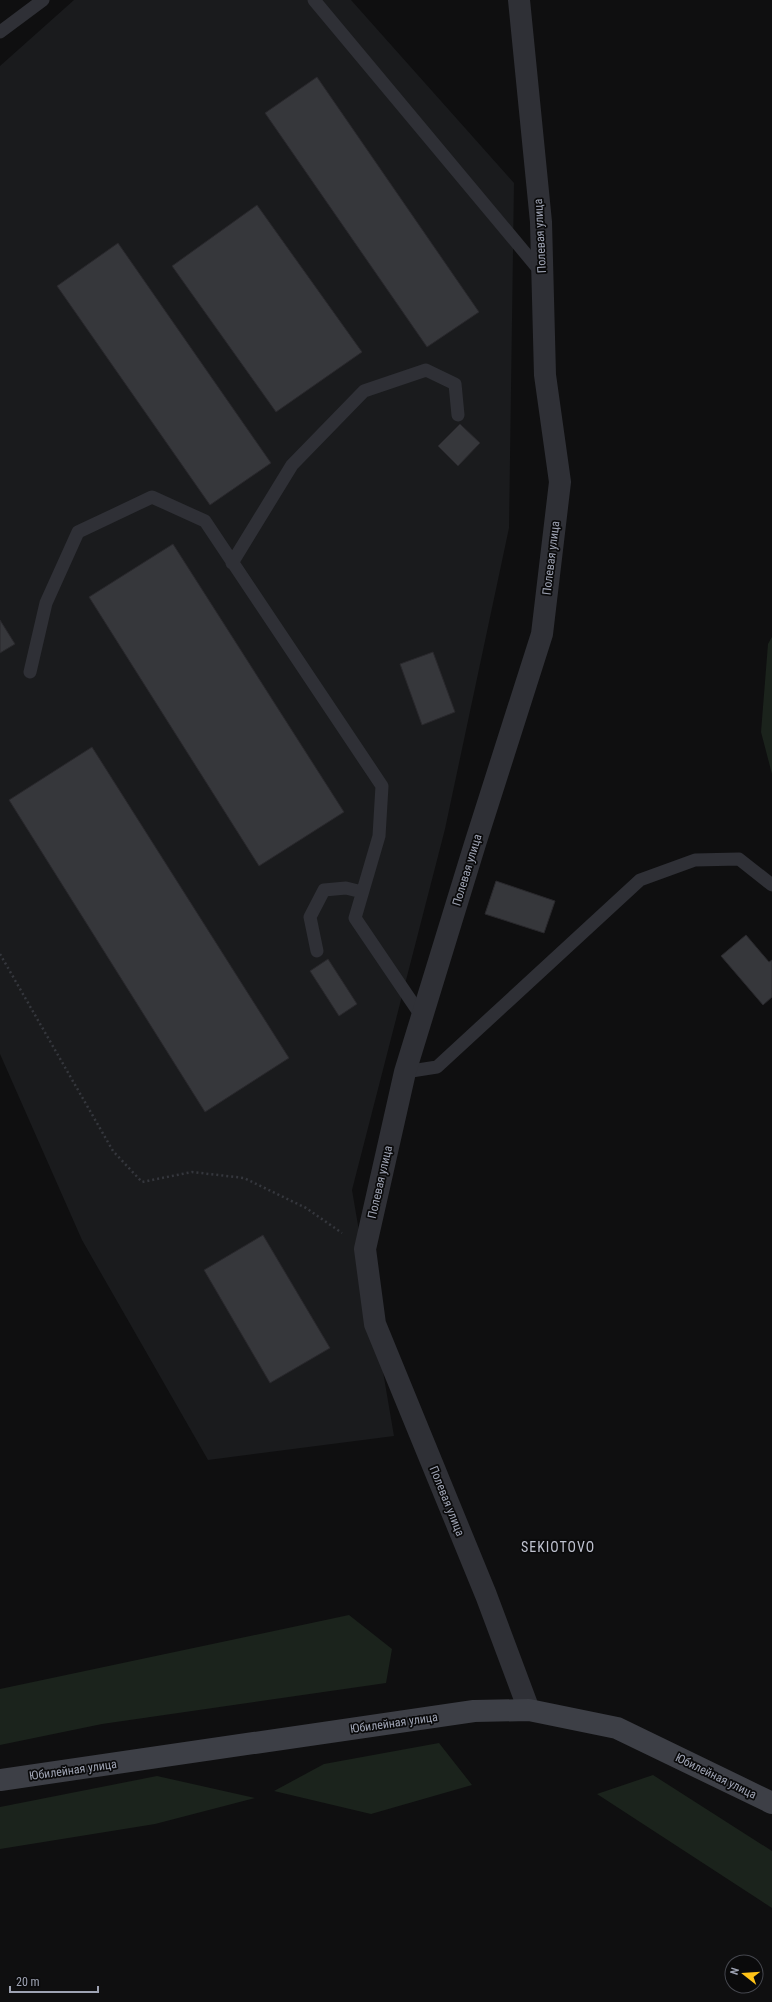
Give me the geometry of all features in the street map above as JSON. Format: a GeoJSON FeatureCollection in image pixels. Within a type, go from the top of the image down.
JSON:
{"type":"FeatureCollection","features":[{"type":"Feature","properties":{"kind":"street","name":"Полевая улица"},"geometry":{"type":"LineString","coordinates":[[519,0],[541,222],[545,375],[560,482],[542,634],[405,1072],[365,1249],[375,1324],[486,1595],[530,1710]]}},
{"type":"Feature","properties":{"kind":"street","name":"Юбилейная улица"},"geometry":{"type":"LineString","coordinates":[[0,1780],[474,1711],[530,1710],[617,1728],[772,1803]]}},
{"type":"Feature","properties":{"kind":"lane"},"geometry":{"type":"LineString","coordinates":[[0,32],[43,0]]}},
{"type":"Feature","properties":{"kind":"lane"},"geometry":{"type":"LineString","coordinates":[[314,0],[542,273]]}},
{"type":"Feature","properties":{"kind":"lane"},"geometry":{"type":"LineString","coordinates":[[232,563],[292,465],[364,391],[426,370],[455,384],[458,414]]}},
{"type":"Feature","properties":{"kind":"lane"},"geometry":{"type":"LineString","coordinates":[[30,672],[46,603],[78,532],[152,497],[205,522],[382,786],[379,836],[355,918],[422,1017]]}},
{"type":"Feature","properties":{"kind":"lane"},"geometry":{"type":"LineString","coordinates":[[405,1072],[437,1067],[640,880],[695,860],[739,859],[772,885]]}},
{"type":"Feature","properties":{"kind":"lane"},"geometry":{"type":"LineString","coordinates":[[316,951],[310,917],[324,890],[346,888],[362,892]]}},
{"type":"Feature","properties":{"kind":"path"},"geometry":{"type":"LineString","coordinates":[[0,954],[113,1151],[142,1182],[192,1172],[244,1178],[306,1208],[365,1249]]}},
{"type":"Feature","properties":{"kind":"shaded area"},"geometry":{"type":"Polygon","coordinates":[[[74,0],[351,0],[514,183],[509,528],[445,829],[352,1190],[394,1436],[208,1460],[82,1240],[0,1054],[0,66],[74,0]]]}},
{"type":"Feature","properties":{"kind":"shaded area"},"geometry":{"type":"Polygon","coordinates":[[[772,637],[772,774],[761,732],[768,644],[772,637]]]}},
{"type":"Feature","properties":{"kind":"shaded area"},"geometry":{"type":"Polygon","coordinates":[[[349,1615],[392,1649],[386,1683],[102,1724],[0,1745],[0,1689],[349,1615]]]}},
{"type":"Feature","properties":{"kind":"shaded area"},"geometry":{"type":"Polygon","coordinates":[[[439,1743],[472,1785],[371,1814],[274,1791],[324,1764],[439,1743]]]}},
{"type":"Feature","properties":{"kind":"shaded area"},"geometry":{"type":"Polygon","coordinates":[[[653,1775],[772,1851],[772,1908],[597,1794],[653,1775]]]}},
{"type":"Feature","properties":{"kind":"shaded area"},"geometry":{"type":"Polygon","coordinates":[[[157,1776],[255,1798],[155,1824],[0,1849],[0,1807],[157,1776]]]}},
{"type":"Feature","properties":{"kind":"building"},"geometry":{"type":"Polygon","coordinates":[[[317,77],[479,312],[427,347],[265,113],[317,77]]]}},
{"type":"Feature","properties":{"kind":"building"},"geometry":{"type":"Polygon","coordinates":[[[257,205],[362,352],[276,412],[172,266],[257,205]]]}},
{"type":"Feature","properties":{"kind":"building"},"geometry":{"type":"Polygon","coordinates":[[[118,243],[271,463],[210,505],[57,286],[118,243]]]}},
{"type":"Feature","properties":{"kind":"building"},"geometry":{"type":"Polygon","coordinates":[[[460,424],[480,443],[458,466],[438,446],[460,424]]]}},
{"type":"Feature","properties":{"kind":"building"},"geometry":{"type":"Polygon","coordinates":[[[173,544],[344,812],[259,866],[89,597],[173,544]]]}},
{"type":"Feature","properties":{"kind":"building"},"geometry":{"type":"Polygon","coordinates":[[[0,620],[15,644],[0,653],[0,620]]]}},
{"type":"Feature","properties":{"kind":"building"},"geometry":{"type":"Polygon","coordinates":[[[433,652],[455,712],[422,725],[400,664],[433,652]]]}},
{"type":"Feature","properties":{"kind":"building"},"geometry":{"type":"Polygon","coordinates":[[[92,747],[289,1058],[205,1112],[9,800],[92,747]]]}},
{"type":"Feature","properties":{"kind":"building"},"geometry":{"type":"Polygon","coordinates":[[[496,881],[555,901],[544,933],[485,914],[496,881]]]}},
{"type":"Feature","properties":{"kind":"building"},"geometry":{"type":"Polygon","coordinates":[[[746,935],[769,962],[772,960],[772,997],[763,1005],[721,956],[746,935]]]}},
{"type":"Feature","properties":{"kind":"building"},"geometry":{"type":"Polygon","coordinates":[[[328,959],[357,1004],[339,1016],[310,971],[328,959]]]}},
{"type":"Feature","properties":{"kind":"building"},"geometry":{"type":"Polygon","coordinates":[[[263,1235],[330,1348],[270,1383],[204,1270],[263,1235]]]}},
{"type":"Feature","properties":{"kind":"district","name":"SEKIOTOVO"},"geometry":{"type":"Point","coordinates":[558,1547]}}]}
